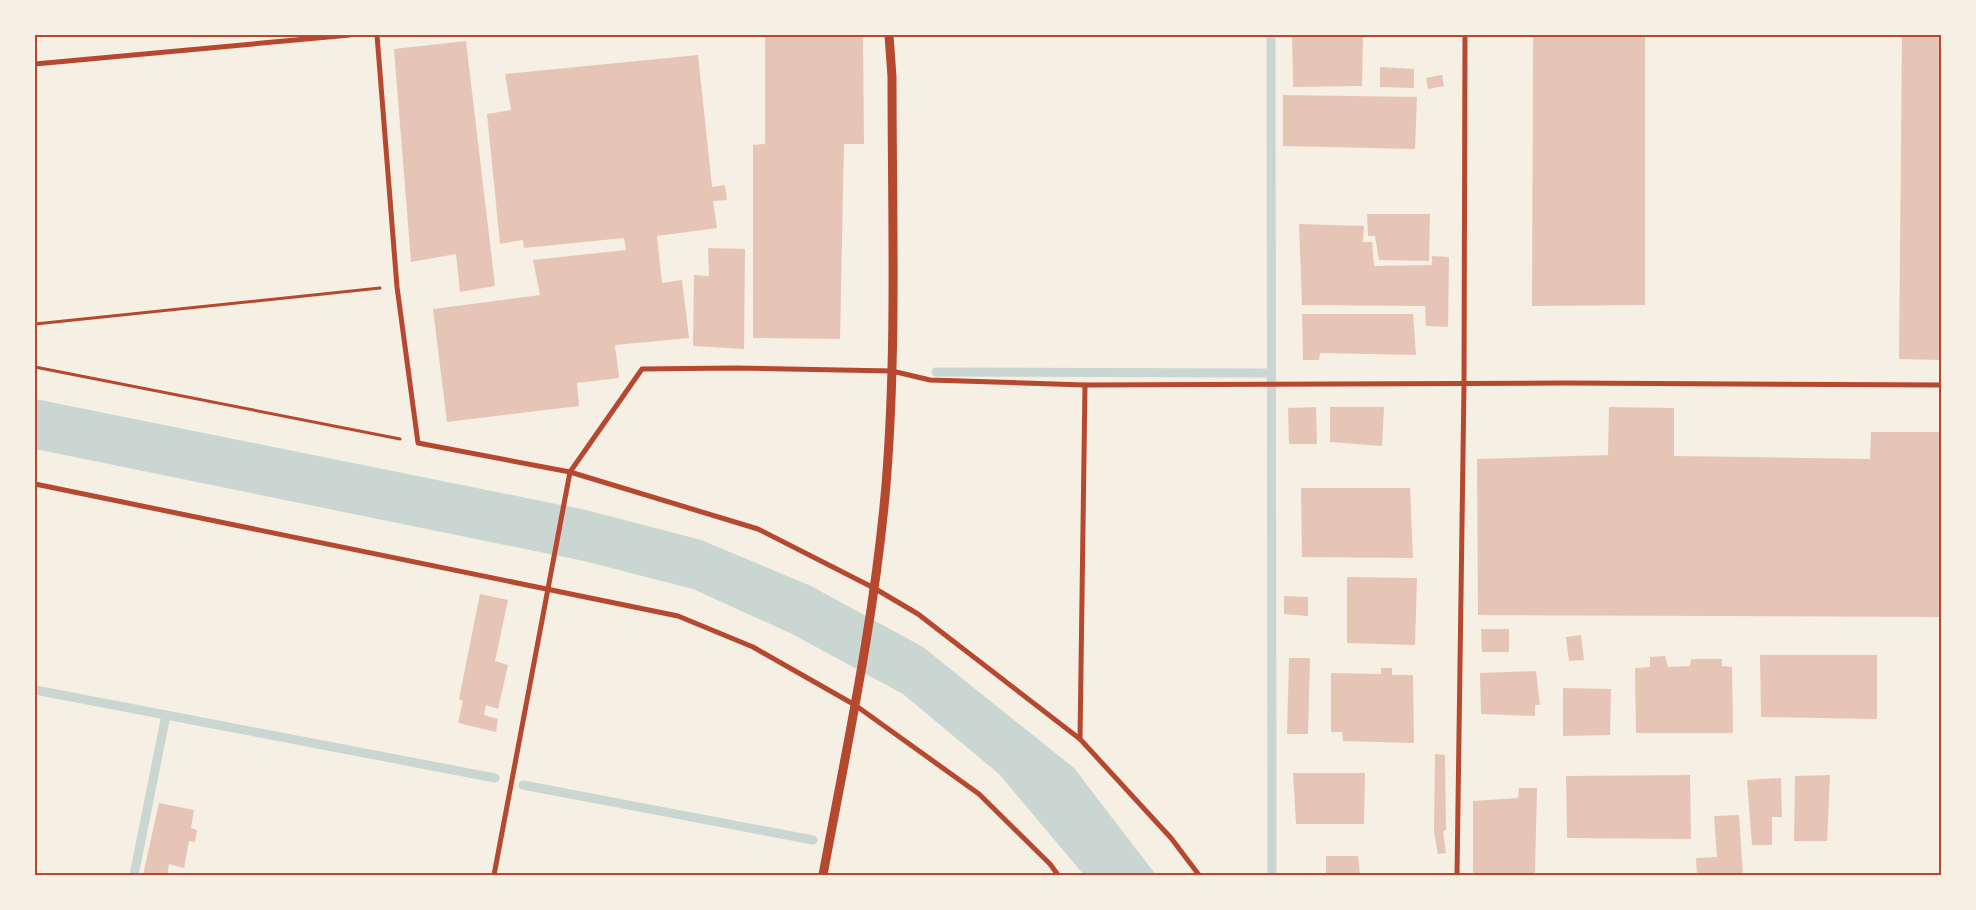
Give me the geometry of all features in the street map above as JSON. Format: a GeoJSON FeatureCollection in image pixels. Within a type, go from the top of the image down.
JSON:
{"type":"FeatureCollection","features":[{"type":"Feature","properties":{"kind":"street"},"geometry":{"type":"LineString","coordinates":[[35,64],[350,35]]}},
{"type":"Feature","properties":{"kind":"street"},"geometry":{"type":"LineString","coordinates":[[377,35],[398,287],[418,442],[570,472],[758,529],[874,588],[918,614],[1080,739],[1171,838],[1199,875]]}},
{"type":"Feature","properties":{"kind":"street"},"geometry":{"type":"LineString","coordinates":[[822,875],[857,695],[873,600],[886,484],[892,371],[892,87],[889,35]]}},
{"type":"Feature","properties":{"kind":"street"},"geometry":{"type":"LineString","coordinates":[[1457,875],[1464,384],[1465,35]]}},
{"type":"Feature","properties":{"kind":"street"},"geometry":{"type":"LineString","coordinates":[[494,875],[570,472],[642,370],[736,368],[892,371],[930,380],[1085,385],[1941,386]]}},
{"type":"Feature","properties":{"kind":"street"},"geometry":{"type":"LineString","coordinates":[[1080,739],[1085,385]]}},
{"type":"Feature","properties":{"kind":"street"},"geometry":{"type":"LineString","coordinates":[[35,484],[678,616],[753,648],[855,705],[979,794],[1050,864],[1058,875]]}},
{"type":"Feature","properties":{"kind":"path"},"geometry":{"type":"LineString","coordinates":[[35,324],[398,287]]}},
{"type":"Feature","properties":{"kind":"path"},"geometry":{"type":"LineString","coordinates":[[35,367],[418,442]]}},
{"type":"Feature","properties":{"kind":"shaded area"},"geometry":{"type":"Polygon","coordinates":[[[35,399],[586,510],[701,540],[811,586],[923,647],[1074,768],[1156,875],[1084,875],[999,774],[903,694],[792,634],[693,589],[584,561],[35,449],[35,399]]]}},
{"type":"Feature","properties":{"kind":"building"},"geometry":{"type":"Polygon","coordinates":[[[765,35],[863,35],[864,144],[844,144],[840,339],[753,338],[753,145],[765,144],[765,35]]]}},
{"type":"Feature","properties":{"kind":"building"},"geometry":{"type":"Polygon","coordinates":[[[1292,35],[1363,35],[1362,86],[1293,87],[1292,35]]]}},
{"type":"Feature","properties":{"kind":"building"},"geometry":{"type":"Polygon","coordinates":[[[1533,35],[1645,35],[1645,305],[1532,306],[1533,35]]]}},
{"type":"Feature","properties":{"kind":"building"},"geometry":{"type":"Polygon","coordinates":[[[1902,35],[1941,35],[1941,360],[1899,359],[1902,35]]]}},
{"type":"Feature","properties":{"kind":"building"},"geometry":{"type":"Polygon","coordinates":[[[466,41],[495,286],[460,292],[456,254],[411,262],[394,49],[466,41]]]}},
{"type":"Feature","properties":{"kind":"building"},"geometry":{"type":"Polygon","coordinates":[[[698,55],[712,187],[725,185],[727,200],[713,201],[717,228],[657,236],[662,283],[682,280],[689,338],[615,345],[619,378],[577,383],[579,406],[447,422],[433,309],[540,295],[533,260],[626,250],[624,238],[524,248],[523,240],[500,244],[487,114],[511,110],[505,74],[698,55]]]}},
{"type":"Feature","properties":{"kind":"building"},"geometry":{"type":"Polygon","coordinates":[[[1380,67],[1414,69],[1414,88],[1380,87],[1380,67]]]}},
{"type":"Feature","properties":{"kind":"building"},"geometry":{"type":"Polygon","coordinates":[[[1442,75],[1444,86],[1428,89],[1426,78],[1442,75]]]}},
{"type":"Feature","properties":{"kind":"building"},"geometry":{"type":"Polygon","coordinates":[[[1283,95],[1417,97],[1415,149],[1283,146],[1283,95]]]}},
{"type":"Feature","properties":{"kind":"building"},"geometry":{"type":"Polygon","coordinates":[[[1367,214],[1430,214],[1429,261],[1379,260],[1375,236],[1368,236],[1367,214]]]}},
{"type":"Feature","properties":{"kind":"building"},"geometry":{"type":"Polygon","coordinates":[[[1299,224],[1364,226],[1363,242],[1372,242],[1374,266],[1432,265],[1432,256],[1449,257],[1448,327],[1426,326],[1425,306],[1302,305],[1299,224]]]}},
{"type":"Feature","properties":{"kind":"building"},"geometry":{"type":"Polygon","coordinates":[[[708,248],[745,249],[744,349],[693,346],[694,275],[709,276],[708,248]]]}},
{"type":"Feature","properties":{"kind":"building"},"geometry":{"type":"Polygon","coordinates":[[[1302,314],[1413,314],[1416,355],[1320,353],[1319,360],[1303,360],[1302,314]]]}},
{"type":"Feature","properties":{"kind":"building"},"geometry":{"type":"Polygon","coordinates":[[[1316,407],[1317,444],[1289,444],[1288,408],[1316,407]]]}},
{"type":"Feature","properties":{"kind":"building"},"geometry":{"type":"Polygon","coordinates":[[[1330,407],[1384,407],[1382,446],[1330,442],[1330,407]]]}},
{"type":"Feature","properties":{"kind":"building"},"geometry":{"type":"Polygon","coordinates":[[[1609,407],[1674,408],[1674,456],[1870,459],[1871,432],[1941,432],[1941,617],[1478,615],[1477,459],[1608,455],[1609,407]]]}},
{"type":"Feature","properties":{"kind":"building"},"geometry":{"type":"Polygon","coordinates":[[[1301,488],[1410,488],[1413,558],[1302,557],[1301,488]]]}},
{"type":"Feature","properties":{"kind":"building"},"geometry":{"type":"Polygon","coordinates":[[[1347,577],[1417,578],[1415,645],[1347,643],[1347,577]]]}},
{"type":"Feature","properties":{"kind":"building"},"geometry":{"type":"Polygon","coordinates":[[[480,594],[508,600],[495,661],[508,665],[498,709],[486,705],[484,715],[498,719],[496,732],[458,723],[463,701],[459,699],[480,594]]]}},
{"type":"Feature","properties":{"kind":"building"},"geometry":{"type":"Polygon","coordinates":[[[1284,596],[1308,597],[1308,616],[1284,614],[1284,596]]]}},
{"type":"Feature","properties":{"kind":"building"},"geometry":{"type":"Polygon","coordinates":[[[1481,629],[1509,629],[1509,652],[1482,652],[1481,629]]]}},
{"type":"Feature","properties":{"kind":"building"},"geometry":{"type":"Polygon","coordinates":[[[1581,635],[1584,660],[1569,661],[1566,637],[1581,635]]]}},
{"type":"Feature","properties":{"kind":"building"},"geometry":{"type":"Polygon","coordinates":[[[1760,655],[1877,655],[1877,719],[1761,717],[1760,655]]]}},
{"type":"Feature","properties":{"kind":"building"},"geometry":{"type":"Polygon","coordinates":[[[1665,656],[1668,667],[1690,666],[1691,659],[1722,659],[1722,666],[1732,667],[1733,733],[1636,733],[1635,668],[1650,667],[1650,657],[1665,656]]]}},
{"type":"Feature","properties":{"kind":"building"},"geometry":{"type":"Polygon","coordinates":[[[1289,658],[1310,658],[1308,734],[1287,734],[1289,658]]]}},
{"type":"Feature","properties":{"kind":"building"},"geometry":{"type":"Polygon","coordinates":[[[1381,668],[1392,668],[1392,675],[1413,675],[1414,743],[1343,741],[1342,732],[1331,732],[1331,673],[1381,674],[1381,668]]]}},
{"type":"Feature","properties":{"kind":"building"},"geometry":{"type":"Polygon","coordinates":[[[1536,671],[1540,705],[1535,705],[1535,716],[1481,714],[1480,673],[1536,671]]]}},
{"type":"Feature","properties":{"kind":"building"},"geometry":{"type":"Polygon","coordinates":[[[1563,688],[1611,689],[1610,735],[1563,736],[1563,688]]]}},
{"type":"Feature","properties":{"kind":"building"},"geometry":{"type":"Polygon","coordinates":[[[1435,754],[1445,755],[1446,830],[1443,831],[1446,853],[1438,854],[1434,832],[1435,754]]]}},
{"type":"Feature","properties":{"kind":"building"},"geometry":{"type":"Polygon","coordinates":[[[1293,773],[1365,773],[1364,824],[1296,824],[1293,773]]]}},
{"type":"Feature","properties":{"kind":"building"},"geometry":{"type":"Polygon","coordinates":[[[1690,775],[1691,839],[1567,838],[1566,776],[1690,775]]]}},
{"type":"Feature","properties":{"kind":"building"},"geometry":{"type":"Polygon","coordinates":[[[1830,775],[1827,841],[1794,841],[1795,776],[1830,775]]]}},
{"type":"Feature","properties":{"kind":"building"},"geometry":{"type":"Polygon","coordinates":[[[1781,778],[1782,817],[1772,817],[1772,845],[1752,845],[1747,780],[1781,778]]]}},
{"type":"Feature","properties":{"kind":"building"},"geometry":{"type":"Polygon","coordinates":[[[1519,788],[1537,788],[1535,874],[1473,874],[1473,801],[1518,798],[1519,788]]]}},
{"type":"Feature","properties":{"kind":"building"},"geometry":{"type":"Polygon","coordinates":[[[159,803],[194,810],[191,828],[197,830],[195,842],[189,841],[184,868],[169,864],[167,875],[143,875],[159,803]]]}},
{"type":"Feature","properties":{"kind":"building"},"geometry":{"type":"Polygon","coordinates":[[[1739,815],[1743,875],[1697,875],[1696,858],[1717,857],[1714,816],[1739,815]]]}},
{"type":"Feature","properties":{"kind":"building"},"geometry":{"type":"Polygon","coordinates":[[[1326,856],[1358,856],[1360,875],[1326,875],[1326,856]]]}},
{"type":"Feature","properties":{"kind":"waterway"},"geometry":{"type":"LineString","coordinates":[[1271,35],[1272,875]]}},
{"type":"Feature","properties":{"kind":"waterway"},"geometry":{"type":"LineString","coordinates":[[936,372],[1271,373]]}},
{"type":"Feature","properties":{"kind":"waterway"},"geometry":{"type":"LineString","coordinates":[[35,690],[166,715]]}},
{"type":"Feature","properties":{"kind":"waterway"},"geometry":{"type":"LineString","coordinates":[[134,875],[166,715],[495,778]]}},
{"type":"Feature","properties":{"kind":"waterway"},"geometry":{"type":"LineString","coordinates":[[523,785],[813,840]]}}]}
